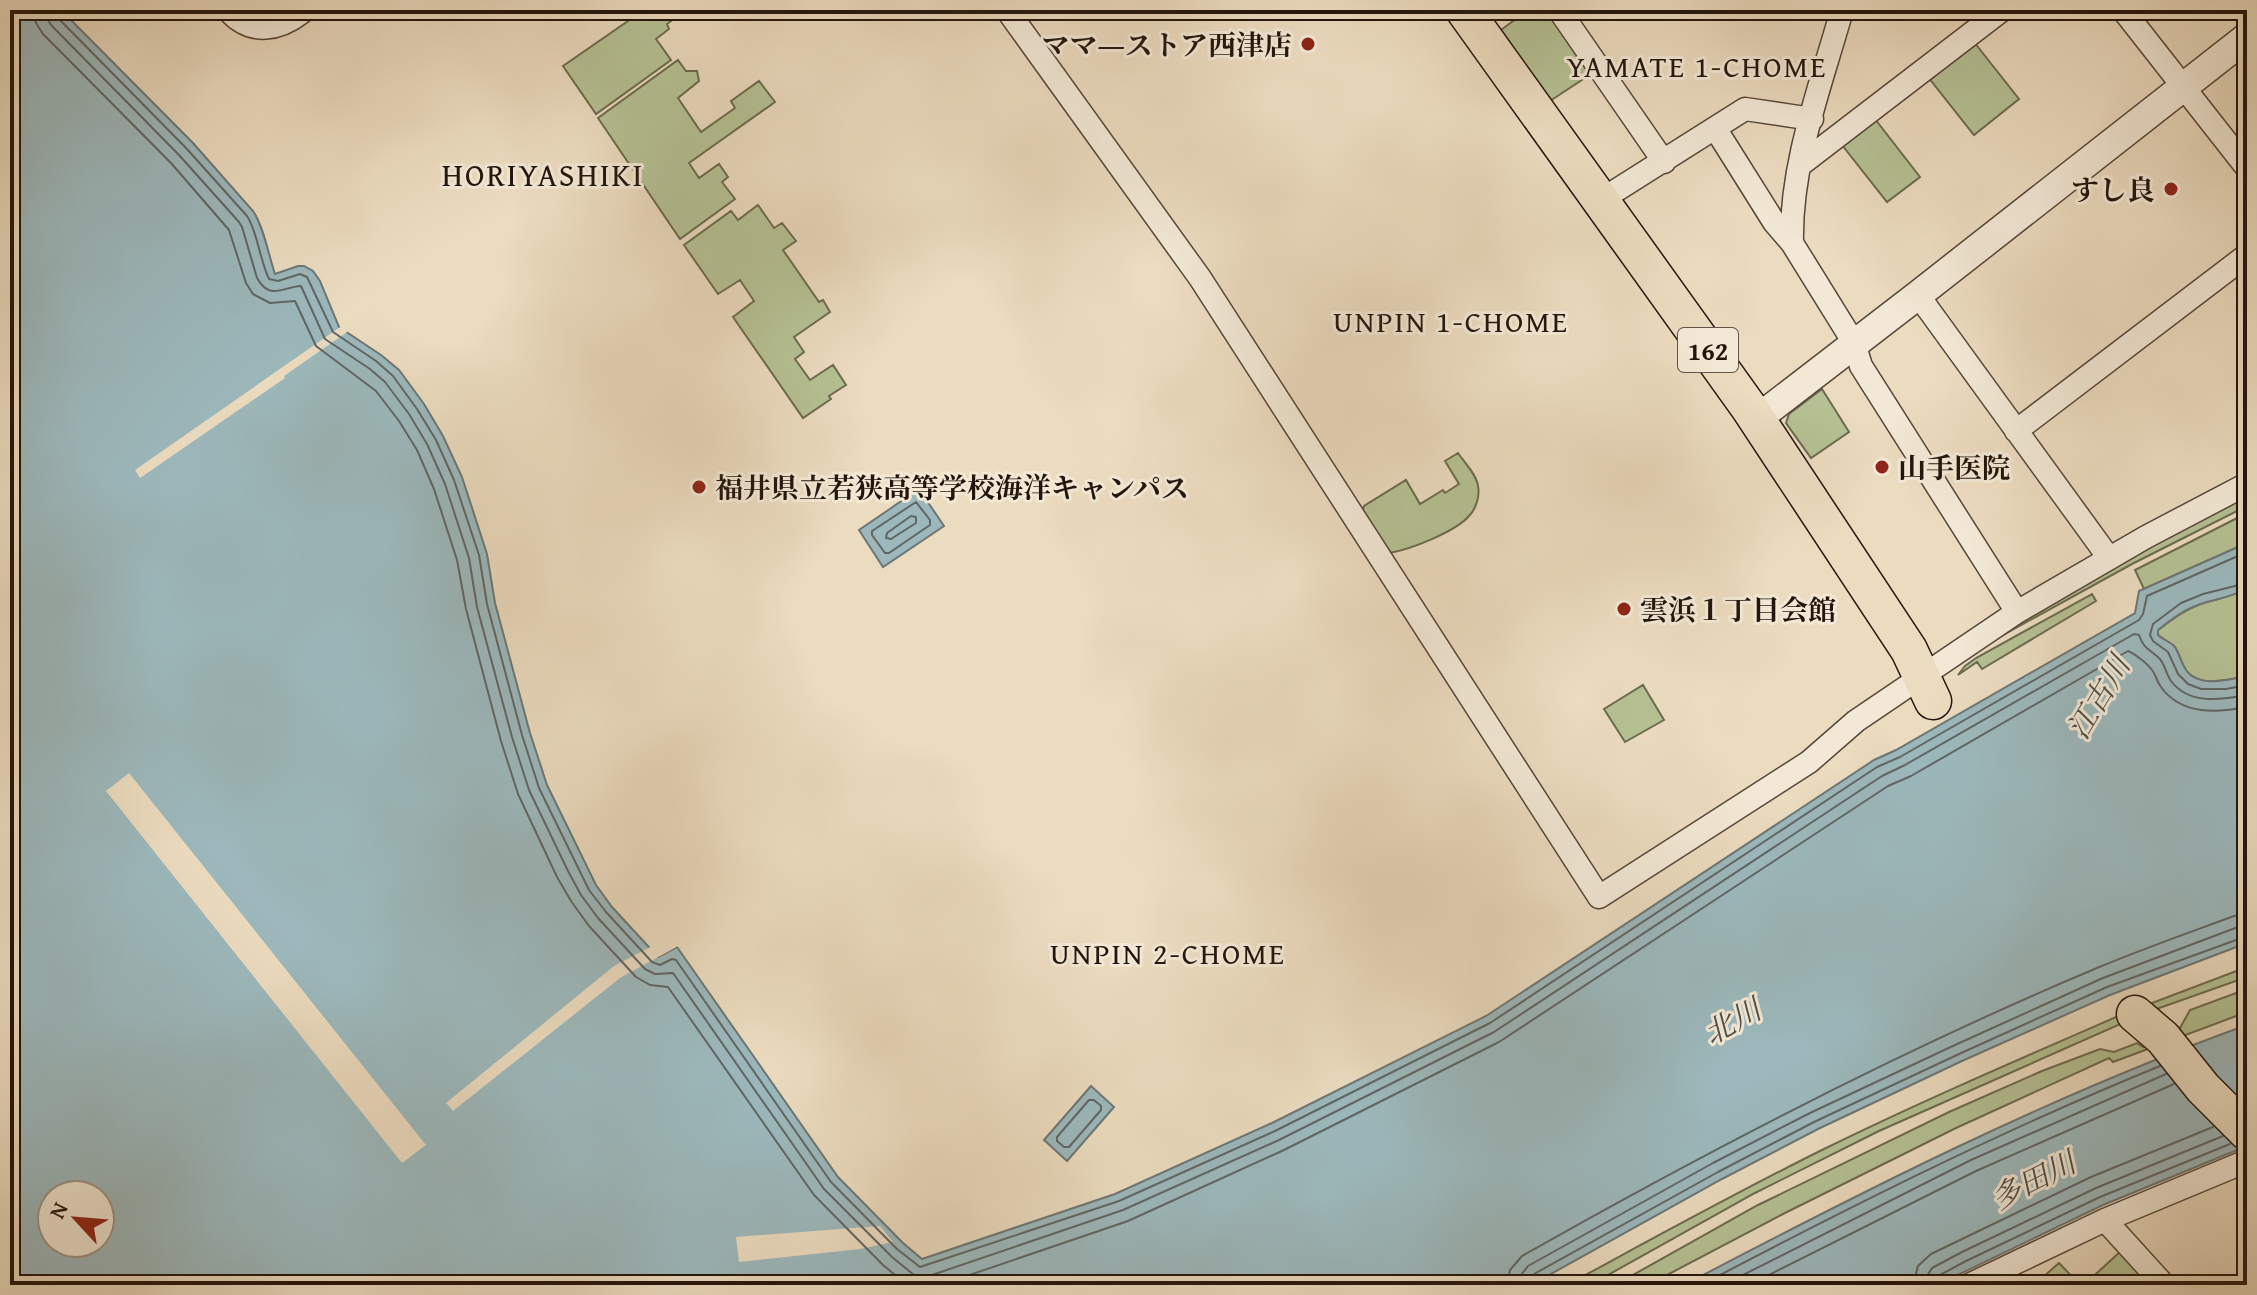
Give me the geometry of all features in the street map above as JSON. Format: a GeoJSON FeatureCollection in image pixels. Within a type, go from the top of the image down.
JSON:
{"type":"FeatureCollection","features":[{"type":"Feature","properties":{"kind":"highway","name":"162"},"geometry":{"type":"LineString","coordinates":[[1464,10],[1757,419],[1909,650],[1927,690]]}},
{"type":"Feature","properties":{"kind":"highway"},"geometry":{"type":"LineString","coordinates":[[2135,1014],[2163,1038],[2203,1088],[2247,1132]]}},
{"type":"Feature","properties":{"kind":"street"},"geometry":{"type":"LineString","coordinates":[[232,10],[244,20],[266,25],[280,23],[300,10]]}},
{"type":"Feature","properties":{"kind":"street"},"geometry":{"type":"LineString","coordinates":[[1007,10],[1200,278],[1599,897],[1809,762],[1856,721],[1927,690],[2017,612],[2109,558],[2247,484]]}},
{"type":"Feature","properties":{"kind":"street"},"geometry":{"type":"LineString","coordinates":[[1559,10],[1664,162]]}},
{"type":"Feature","properties":{"kind":"street"},"geometry":{"type":"LineString","coordinates":[[1792,243],[1791,214],[1800,165],[1842,10]]}},
{"type":"Feature","properties":{"kind":"street"},"geometry":{"type":"LineString","coordinates":[[1800,165],[2002,10]]}},
{"type":"Feature","properties":{"kind":"street"},"geometry":{"type":"LineString","coordinates":[[2123,10],[2247,168]]}},
{"type":"Feature","properties":{"kind":"street"},"geometry":{"type":"LineString","coordinates":[[1757,419],[2247,37]]}},
{"type":"Feature","properties":{"kind":"street"},"geometry":{"type":"LineString","coordinates":[[1601,200],[1745,109],[1812,119]]}},
{"type":"Feature","properties":{"kind":"street"},"geometry":{"type":"LineString","coordinates":[[1715,128],[1774,222],[1792,243],[1854,343],[1861,366],[2017,612]]}},
{"type":"Feature","properties":{"kind":"street"},"geometry":{"type":"LineString","coordinates":[[2016,431],[2247,255]]}},
{"type":"Feature","properties":{"kind":"street"},"geometry":{"type":"LineString","coordinates":[[1918,295],[2109,558]]}},
{"type":"Feature","properties":{"kind":"street"},"geometry":{"type":"LineString","coordinates":[[1969,1285],[2105,1220],[2247,1161]]}},
{"type":"Feature","properties":{"kind":"street"},"geometry":{"type":"LineString","coordinates":[[2105,1220],[2164,1285]]}},
{"type":"Feature","properties":{"kind":"green space"},"geometry":{"type":"Polygon","coordinates":[[[644,10],[686,10],[667,24],[669,29],[656,39],[671,60],[596,114],[563,66],[644,10]]]}},
{"type":"Feature","properties":{"kind":"green space"},"geometry":{"type":"Polygon","coordinates":[[[1528,10],[1550,10],[1594,72],[1550,101],[1501,30],[1528,10]]]}},
{"type":"Feature","properties":{"kind":"green space"},"geometry":{"type":"Polygon","coordinates":[[[1974,42],[2019,99],[1974,135],[1928,77],[1974,42]]]}},
{"type":"Feature","properties":{"kind":"green space"},"geometry":{"type":"Polygon","coordinates":[[[678,60],[686,71],[697,71],[699,81],[678,98],[701,132],[735,108],[731,101],[759,81],[775,102],[689,163],[699,178],[719,164],[728,177],[722,182],[735,199],[680,239],[598,118],[678,60]]]}},
{"type":"Feature","properties":{"kind":"green space"},"geometry":{"type":"Polygon","coordinates":[[[1875,119],[1920,177],[1887,202],[1842,145],[1875,119]]]}},
{"type":"Feature","properties":{"kind":"green space"},"geometry":{"type":"Polygon","coordinates":[[[758,205],[774,228],[782,223],[796,241],[783,250],[819,302],[823,300],[830,312],[794,337],[804,352],[795,359],[810,380],[833,365],[846,385],[803,418],[733,317],[754,301],[740,280],[718,294],[684,245],[731,211],[738,220],[758,205]]]}},
{"type":"Feature","properties":{"kind":"green space"},"geometry":{"type":"Polygon","coordinates":[[[1822,389],[1849,432],[1811,458],[1786,423],[1789,414],[1822,389]]]}},
{"type":"Feature","properties":{"kind":"green space"},"geometry":{"type":"Polygon","coordinates":[[[1458,453],[1477,482],[1478,498],[1471,513],[1443,534],[1389,553],[1362,512],[1364,506],[1406,480],[1420,504],[1443,490],[1445,493],[1459,484],[1445,461],[1458,453]]]}},
{"type":"Feature","properties":{"kind":"green space"},"geometry":{"type":"Polygon","coordinates":[[[2247,494],[2247,506],[2132,564],[1994,640],[1995,636],[2089,579],[2247,494]]]}},
{"type":"Feature","properties":{"kind":"green space"},"geometry":{"type":"Polygon","coordinates":[[[2247,513],[2247,543],[2144,589],[2135,570],[2247,513]]]}},
{"type":"Feature","properties":{"kind":"green space"},"geometry":{"type":"Polygon","coordinates":[[[2247,588],[2247,676],[2206,681],[2191,676],[2174,646],[2158,635],[2158,630],[2191,608],[2247,588]]]}},
{"type":"Feature","properties":{"kind":"green space"},"geometry":{"type":"Polygon","coordinates":[[[2092,594],[2096,601],[1982,669],[1977,662],[1958,675],[1976,658],[2092,594]]]}},
{"type":"Feature","properties":{"kind":"green space"},"geometry":{"type":"Polygon","coordinates":[[[1643,685],[1664,720],[1625,742],[1604,709],[1643,685]]]}},
{"type":"Feature","properties":{"kind":"green space"},"geometry":{"type":"Polygon","coordinates":[[[2247,967],[2247,977],[2154,1010],[2144,1006],[2247,967]]]}},
{"type":"Feature","properties":{"kind":"green space"},"geometry":{"type":"Polygon","coordinates":[[[2247,989],[2247,1012],[2113,1062],[2109,1058],[1956,1128],[1648,1285],[1615,1285],[1758,1205],[1949,1112],[2100,1049],[2114,1052],[2137,1043],[2143,1047],[2180,1028],[2190,1010],[2247,989]]]}},
{"type":"Feature","properties":{"kind":"green space"},"geometry":{"type":"Polygon","coordinates":[[[2123,1014],[2125,1022],[1879,1131],[1755,1193],[1590,1285],[1567,1285],[1824,1149],[2123,1014]]]}},
{"type":"Feature","properties":{"kind":"green space"},"geometry":{"type":"Polygon","coordinates":[[[2122,1250],[2154,1285],[2084,1285],[2122,1250]]]}},
{"type":"Feature","properties":{"kind":"green space"},"geometry":{"type":"Polygon","coordinates":[[[2059,1263],[2080,1285],[2034,1285],[2059,1263]]]}},
{"type":"Feature","properties":{"kind":"water"},"geometry":{"type":"Polygon","coordinates":[[[10,10],[61,10],[193,143],[253,211],[263,232],[275,274],[298,266],[313,271],[339,327],[399,370],[424,404],[462,477],[487,554],[495,603],[547,785],[596,885],[658,957],[677,947],[838,1177],[922,1259],[1115,1194],[1272,1123],[1486,1016],[1874,760],[2135,613],[2139,591],[2247,543],[2247,588],[2185,611],[2158,630],[2158,635],[2174,646],[2191,676],[2214,681],[2247,676],[2247,943],[2110,995],[1818,1129],[1531,1285],[10,1285],[10,10]]]}},
{"type":"Feature","properties":{"kind":"water"},"geometry":{"type":"Polygon","coordinates":[[[919,489],[944,526],[883,567],[859,530],[919,489]]]}},
{"type":"Feature","properties":{"kind":"water","name":"多田川"},"geometry":{"type":"Polygon","coordinates":[[[2247,1025],[2247,1146],[2103,1205],[1937,1285],[1684,1285],[1961,1145],[2102,1082],[2247,1025]]]}},
{"type":"Feature","properties":{"kind":"water"},"geometry":{"type":"Polygon","coordinates":[[[1091,1086],[1114,1107],[1067,1161],[1044,1140],[1091,1086]]]}},
{"type":"Feature","properties":{"kind":"pier"},"geometry":{"type":"Polygon","coordinates":[[[343,325],[350,330],[140,478],[135,470],[343,325]]]}},
{"type":"Feature","properties":{"kind":"pier"},"geometry":{"type":"Polygon","coordinates":[[[129,773],[426,1145],[402,1163],[106,791],[129,773]]]}},
{"type":"Feature","properties":{"kind":"pier"},"geometry":{"type":"Polygon","coordinates":[[[675,944],[680,945],[620,978],[453,1111],[446,1103],[614,966],[654,945],[659,952],[675,944]]]}},
{"type":"Feature","properties":{"kind":"pier"},"geometry":{"type":"Polygon","coordinates":[[[880,1226],[893,1242],[860,1249],[739,1262],[736,1237],[880,1226]]]}},
{"type":"Feature","properties":{"kind":"place","name":"ママ―ストア西津店"},"geometry":{"type":"Point","coordinates":[1308,44]}},
{"type":"Feature","properties":{"kind":"place","name":"すし良"},"geometry":{"type":"Point","coordinates":[2171,189]}},
{"type":"Feature","properties":{"kind":"place","name":"山手医院"},"geometry":{"type":"Point","coordinates":[1882,467]}},
{"type":"Feature","properties":{"kind":"place","name":"福井県立若狭高等学校海洋キャンパス"},"geometry":{"type":"Point","coordinates":[699,487]}},
{"type":"Feature","properties":{"kind":"place","name":"雲浜１丁目会館"},"geometry":{"type":"Point","coordinates":[1624,609]}},
{"type":"Feature","properties":{"kind":"district","name":"YAMATE 1-CHOME"},"geometry":{"type":"Point","coordinates":[1697,66]}},
{"type":"Feature","properties":{"kind":"district","name":"HORIYASHIKI"},"geometry":{"type":"Point","coordinates":[543,174]}},
{"type":"Feature","properties":{"kind":"district","name":"UNPIN 1-CHOME"},"geometry":{"type":"Point","coordinates":[1451,321]}},
{"type":"Feature","properties":{"kind":"district","name":"UNPIN 2-CHOME"},"geometry":{"type":"Point","coordinates":[1168,953]}},
{"type":"Feature","properties":{"kind":"water label","name":"江古川"},"geometry":{"type":"Point","coordinates":[2098,697]}},
{"type":"Feature","properties":{"kind":"water label","name":"北川"},"geometry":{"type":"Point","coordinates":[1732,1021]}}]}
